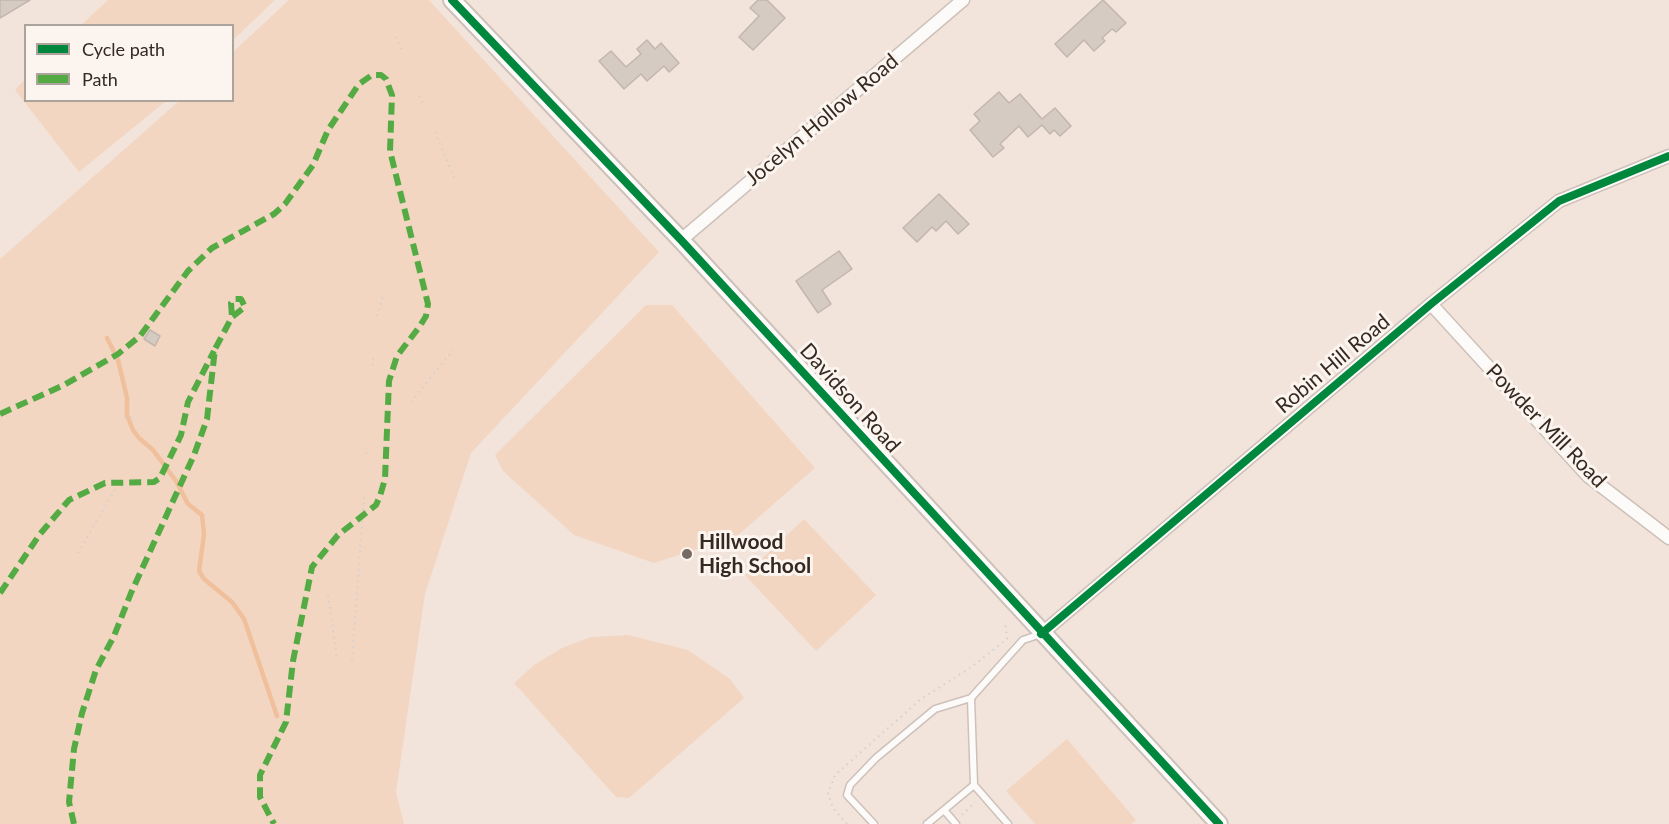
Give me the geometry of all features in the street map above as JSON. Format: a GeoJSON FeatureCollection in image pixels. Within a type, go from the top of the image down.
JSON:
{"type":"FeatureCollection","features":[{"type":"Feature","properties":{"kind":"street","name":"Davidson Road"},"geometry":{"type":"LineString","coordinates":[[452,0],[681,240],[1041,634],[1219,824]]}},
{"type":"Feature","properties":{"kind":"street","name":"Jocelyn Hollow Road"},"geometry":{"type":"LineString","coordinates":[[681,240],[963,0]]}},
{"type":"Feature","properties":{"kind":"street","name":"Robin Hill Road"},"geometry":{"type":"LineString","coordinates":[[1041,634],[1431,304],[1560,201],[1669,156]]}},
{"type":"Feature","properties":{"kind":"street","name":"Powder Mill Road"},"geometry":{"type":"LineString","coordinates":[[1431,304],[1588,476],[1669,538]]}},
{"type":"Feature","properties":{"kind":"lane"},"geometry":{"type":"LineString","coordinates":[[874,824],[847,795],[850,785],[876,758],[935,709],[971,698],[1023,640],[1041,634]]}},
{"type":"Feature","properties":{"kind":"lane"},"geometry":{"type":"LineString","coordinates":[[971,698],[974,785],[1008,824]]}},
{"type":"Feature","properties":{"kind":"lane"},"geometry":{"type":"LineString","coordinates":[[927,824],[974,785]]}},
{"type":"Feature","properties":{"kind":"lane"},"geometry":{"type":"LineString","coordinates":[[944,810],[956,824]]}},
{"type":"Feature","properties":{"kind":"path"},"geometry":{"type":"LineString","coordinates":[[396,37],[403,52]]}},
{"type":"Feature","properties":{"kind":"path"},"geometry":{"type":"LineString","coordinates":[[420,96],[425,107]]}},
{"type":"Feature","properties":{"kind":"path"},"geometry":{"type":"LineString","coordinates":[[435,132],[454,180]]}},
{"type":"Feature","properties":{"kind":"path"},"geometry":{"type":"LineString","coordinates":[[377,316],[383,296]]}},
{"type":"Feature","properties":{"kind":"path"},"geometry":{"type":"LineString","coordinates":[[411,402],[453,350]]}},
{"type":"Feature","properties":{"kind":"path"},"geometry":{"type":"LineString","coordinates":[[373,358],[373,366]]}},
{"type":"Feature","properties":{"kind":"path"},"geometry":{"type":"LineString","coordinates":[[124,418],[134,417]]}},
{"type":"Feature","properties":{"kind":"path"},"geometry":{"type":"LineString","coordinates":[[366,454],[367,448]]}},
{"type":"Feature","properties":{"kind":"path"},"geometry":{"type":"LineString","coordinates":[[78,554],[120,480]]}},
{"type":"Feature","properties":{"kind":"path"},"geometry":{"type":"LineString","coordinates":[[352,660],[364,496]]}},
{"type":"Feature","properties":{"kind":"path"},"geometry":{"type":"LineString","coordinates":[[328,595],[337,659]]}},
{"type":"Feature","properties":{"kind":"path"},"geometry":{"type":"LineString","coordinates":[[959,817],[975,802]]}},
{"type":"Feature","properties":{"kind":"shaded area"},"geometry":{"type":"Polygon","coordinates":[[[108,0],[275,0],[234,39],[234,24],[82,24],[108,0]]]}},
{"type":"Feature","properties":{"kind":"shaded area"},"geometry":{"type":"Polygon","coordinates":[[[289,0],[429,0],[659,252],[471,453],[425,594],[396,792],[404,824],[0,824],[0,259],[178,102],[234,102],[234,51],[289,0]]]}},
{"type":"Feature","properties":{"kind":"shaded area"},"geometry":{"type":"Polygon","coordinates":[[[24,80],[24,102],[15,90],[24,80]]]}},
{"type":"Feature","properties":{"kind":"shaded area"},"geometry":{"type":"Polygon","coordinates":[[[24,102],[165,102],[79,172],[24,102]]]}},
{"type":"Feature","properties":{"kind":"shaded area"},"geometry":{"type":"Polygon","coordinates":[[[646,305],[672,305],[815,468],[737,536],[654,563],[574,535],[503,471],[495,455],[646,305]]]}},
{"type":"Feature","properties":{"kind":"shaded area"},"geometry":{"type":"Polygon","coordinates":[[[804,519],[876,595],[816,651],[745,575],[804,519]]]}},
{"type":"Feature","properties":{"kind":"shaded area"},"geometry":{"type":"Polygon","coordinates":[[[628,635],[688,650],[730,679],[744,698],[629,798],[616,797],[514,683],[534,665],[562,648],[591,637],[628,635]]]}},
{"type":"Feature","properties":{"kind":"shaded area"},"geometry":{"type":"Polygon","coordinates":[[[1067,739],[1136,820],[1131,824],[1035,824],[1006,791],[1067,739]]]}},
{"type":"Feature","properties":{"kind":"building"},"geometry":{"type":"Polygon","coordinates":[[[0,0],[30,0],[0,18],[0,0]]]}},
{"type":"Feature","properties":{"kind":"building"},"geometry":{"type":"Polygon","coordinates":[[[758,0],[767,0],[785,18],[753,50],[739,37],[759,16],[750,8],[758,0]]]}},
{"type":"Feature","properties":{"kind":"building"},"geometry":{"type":"Polygon","coordinates":[[[1103,0],[1126,23],[1116,32],[1112,29],[1102,38],[1105,41],[1094,51],[1084,40],[1067,57],[1055,44],[1103,0]]]}},
{"type":"Feature","properties":{"kind":"building"},"geometry":{"type":"Polygon","coordinates":[[[647,40],[655,49],[661,43],[679,63],[669,72],[664,66],[647,81],[641,74],[624,89],[599,61],[611,51],[626,67],[641,54],[637,49],[647,40]]]}},
{"type":"Feature","properties":{"kind":"building"},"geometry":{"type":"Polygon","coordinates":[[[999,92],[1009,103],[1020,94],[1042,119],[1055,108],[1071,126],[1060,136],[1054,130],[1050,134],[1042,125],[1028,137],[1019,126],[1000,144],[1004,148],[993,157],[970,130],[980,121],[974,114],[999,92]]]}},
{"type":"Feature","properties":{"kind":"building"},"geometry":{"type":"Polygon","coordinates":[[[939,194],[969,224],[958,234],[946,221],[936,231],[932,227],[917,242],[903,228],[939,194]]]}},
{"type":"Feature","properties":{"kind":"building"},"geometry":{"type":"Polygon","coordinates":[[[839,251],[852,269],[822,290],[831,304],[818,313],[796,281],[839,251]]]}},
{"type":"Feature","properties":{"kind":"building"},"geometry":{"type":"Polygon","coordinates":[[[150,330],[160,336],[155,346],[144,339],[150,330]]]}},
{"type":"Feature","properties":{"kind":"waterway"},"geometry":{"type":"LineString","coordinates":[[107,338],[118,360],[127,398],[127,415],[133,430],[153,450],[176,481],[188,504],[202,515],[204,534],[199,571],[204,579],[232,602],[244,619],[277,716]]}},
{"type":"Feature","properties":{"kind":"marked path"},"geometry":{"type":"LineString","coordinates":[[0,414],[64,385],[118,354],[140,336],[188,271],[212,248],[274,214],[285,204],[313,165],[328,130],[359,84],[372,75],[381,75],[386,79],[392,95],[390,151],[428,304],[426,316],[397,356],[389,381],[385,479],[380,496],[376,505],[338,535],[312,567],[293,661],[286,722],[260,775],[260,797],[274,824]]}},
{"type":"Feature","properties":{"kind":"marked path"},"geometry":{"type":"LineString","coordinates":[[74,824],[69,802],[74,749],[82,713],[96,670],[114,636],[131,593],[194,455],[207,419],[215,349],[232,317],[245,307],[241,299],[235,299],[231,303],[232,317]]}},
{"type":"Feature","properties":{"kind":"marked path"},"geometry":{"type":"LineString","coordinates":[[0,593],[40,534],[69,500],[105,483],[154,482],[160,478],[181,435],[188,402],[214,351]]}},
{"type":"Feature","properties":{"kind":"cycle path"},"geometry":{"type":"LineString","coordinates":[[452,0],[681,240],[1219,824]]}},
{"type":"Feature","properties":{"kind":"cycle path"},"geometry":{"type":"LineString","coordinates":[[1041,634],[1431,304],[1559,201],[1669,156]]}},
{"type":"Feature","properties":{"kind":"place","name":"Hillwood High School"},"geometry":{"type":"Point","coordinates":[687,554]}}]}
